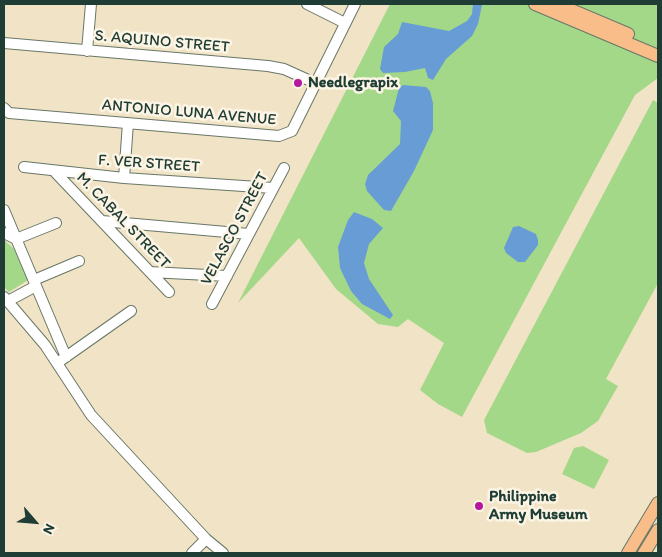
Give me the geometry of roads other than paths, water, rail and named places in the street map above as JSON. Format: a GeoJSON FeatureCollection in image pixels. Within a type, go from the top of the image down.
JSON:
{"type":"FeatureCollection","features":[{"type":"Feature","properties":{"kind":"main road"},"geometry":{"type":"LineString","coordinates":[[535,4],[658,56]]}},
{"type":"Feature","properties":{"kind":"main road"},"geometry":{"type":"LineString","coordinates":[[557,4],[658,46]]}},
{"type":"Feature","properties":{"kind":"main road"},"geometry":{"type":"LineString","coordinates":[[628,553],[658,503]]}},
{"type":"Feature","properties":{"kind":"main road"},"geometry":{"type":"LineString","coordinates":[[644,553],[658,530]]}},
{"type":"Feature","properties":{"kind":"street"},"geometry":{"type":"LineString","coordinates":[[87,51],[92,4]]}},
{"type":"Feature","properties":{"kind":"street"},"geometry":{"type":"LineString","coordinates":[[307,4],[345,23]]}},
{"type":"Feature","properties":{"kind":"street","name":"ANTONIO LUNA AVENUE"},"geometry":{"type":"LineString","coordinates":[[4,108],[9,114],[279,136],[292,131],[355,4]]}},
{"type":"Feature","properties":{"kind":"street","name":"S. AQUINO STREET"},"geometry":{"type":"LineString","coordinates":[[4,43],[268,66],[284,69],[315,83]]}},
{"type":"Feature","properties":{"kind":"street"},"geometry":{"type":"LineString","coordinates":[[124,178],[128,123]]}},
{"type":"Feature","properties":{"kind":"street","name":"F. VER STREET"},"geometry":{"type":"LineString","coordinates":[[24,167],[54,172],[124,178],[273,188]]}},
{"type":"Feature","properties":{"kind":"street","name":"VELASCO STREET"},"geometry":{"type":"LineString","coordinates":[[212,304],[284,168]]}},
{"type":"Feature","properties":{"kind":"street","name":"M. CABAL STREET"},"geometry":{"type":"LineString","coordinates":[[54,172],[169,292]]}},
{"type":"Feature","properties":{"kind":"street"},"geometry":{"type":"LineString","coordinates":[[4,210],[35,283],[62,360],[91,415],[206,539],[223,553]]}},
{"type":"Feature","properties":{"kind":"street"},"geometry":{"type":"LineString","coordinates":[[102,221],[249,234]]}},
{"type":"Feature","properties":{"kind":"street"},"geometry":{"type":"LineString","coordinates":[[4,233],[16,239],[56,223]]}},
{"type":"Feature","properties":{"kind":"street"},"geometry":{"type":"LineString","coordinates":[[62,360],[6,299],[79,261]]}},
{"type":"Feature","properties":{"kind":"street"},"geometry":{"type":"LineString","coordinates":[[150,272],[227,276]]}},
{"type":"Feature","properties":{"kind":"street"},"geometry":{"type":"LineString","coordinates":[[62,360],[131,311]]}},
{"type":"Feature","properties":{"kind":"street"},"geometry":{"type":"LineString","coordinates":[[192,553],[206,539]]}},
{"type":"Feature","properties":{"kind":"water"},"geometry":{"type":"Polygon","coordinates":[[[473,4],[482,5],[478,24],[472,36],[446,59],[433,80],[428,78],[425,68],[405,72],[383,73],[380,69],[384,47],[398,34],[402,22],[449,31],[467,21],[472,14],[473,4]]]}},
{"type":"Feature","properties":{"kind":"water"},"geometry":{"type":"Polygon","coordinates":[[[403,85],[426,87],[430,91],[433,103],[433,130],[414,171],[391,211],[384,210],[367,191],[365,184],[368,175],[400,144],[401,121],[393,111],[399,88],[403,85]]]}},
{"type":"Feature","properties":{"kind":"water"},"geometry":{"type":"Polygon","coordinates":[[[354,212],[372,219],[383,228],[369,244],[364,263],[369,279],[393,315],[390,319],[362,304],[351,291],[340,268],[338,247],[348,220],[354,212]]]}},
{"type":"Feature","properties":{"kind":"water"},"geometry":{"type":"Polygon","coordinates":[[[519,226],[536,234],[538,240],[538,245],[525,262],[518,262],[506,253],[504,248],[513,227],[519,226]]]}},
{"type":"Feature","properties":{"kind":"place","name":"Needlegrapix"},"geometry":{"type":"Point","coordinates":[298,83]}},
{"type":"Feature","properties":{"kind":"place","name":"Philippine Army Museum"},"geometry":{"type":"Point","coordinates":[479,506]}}]}
